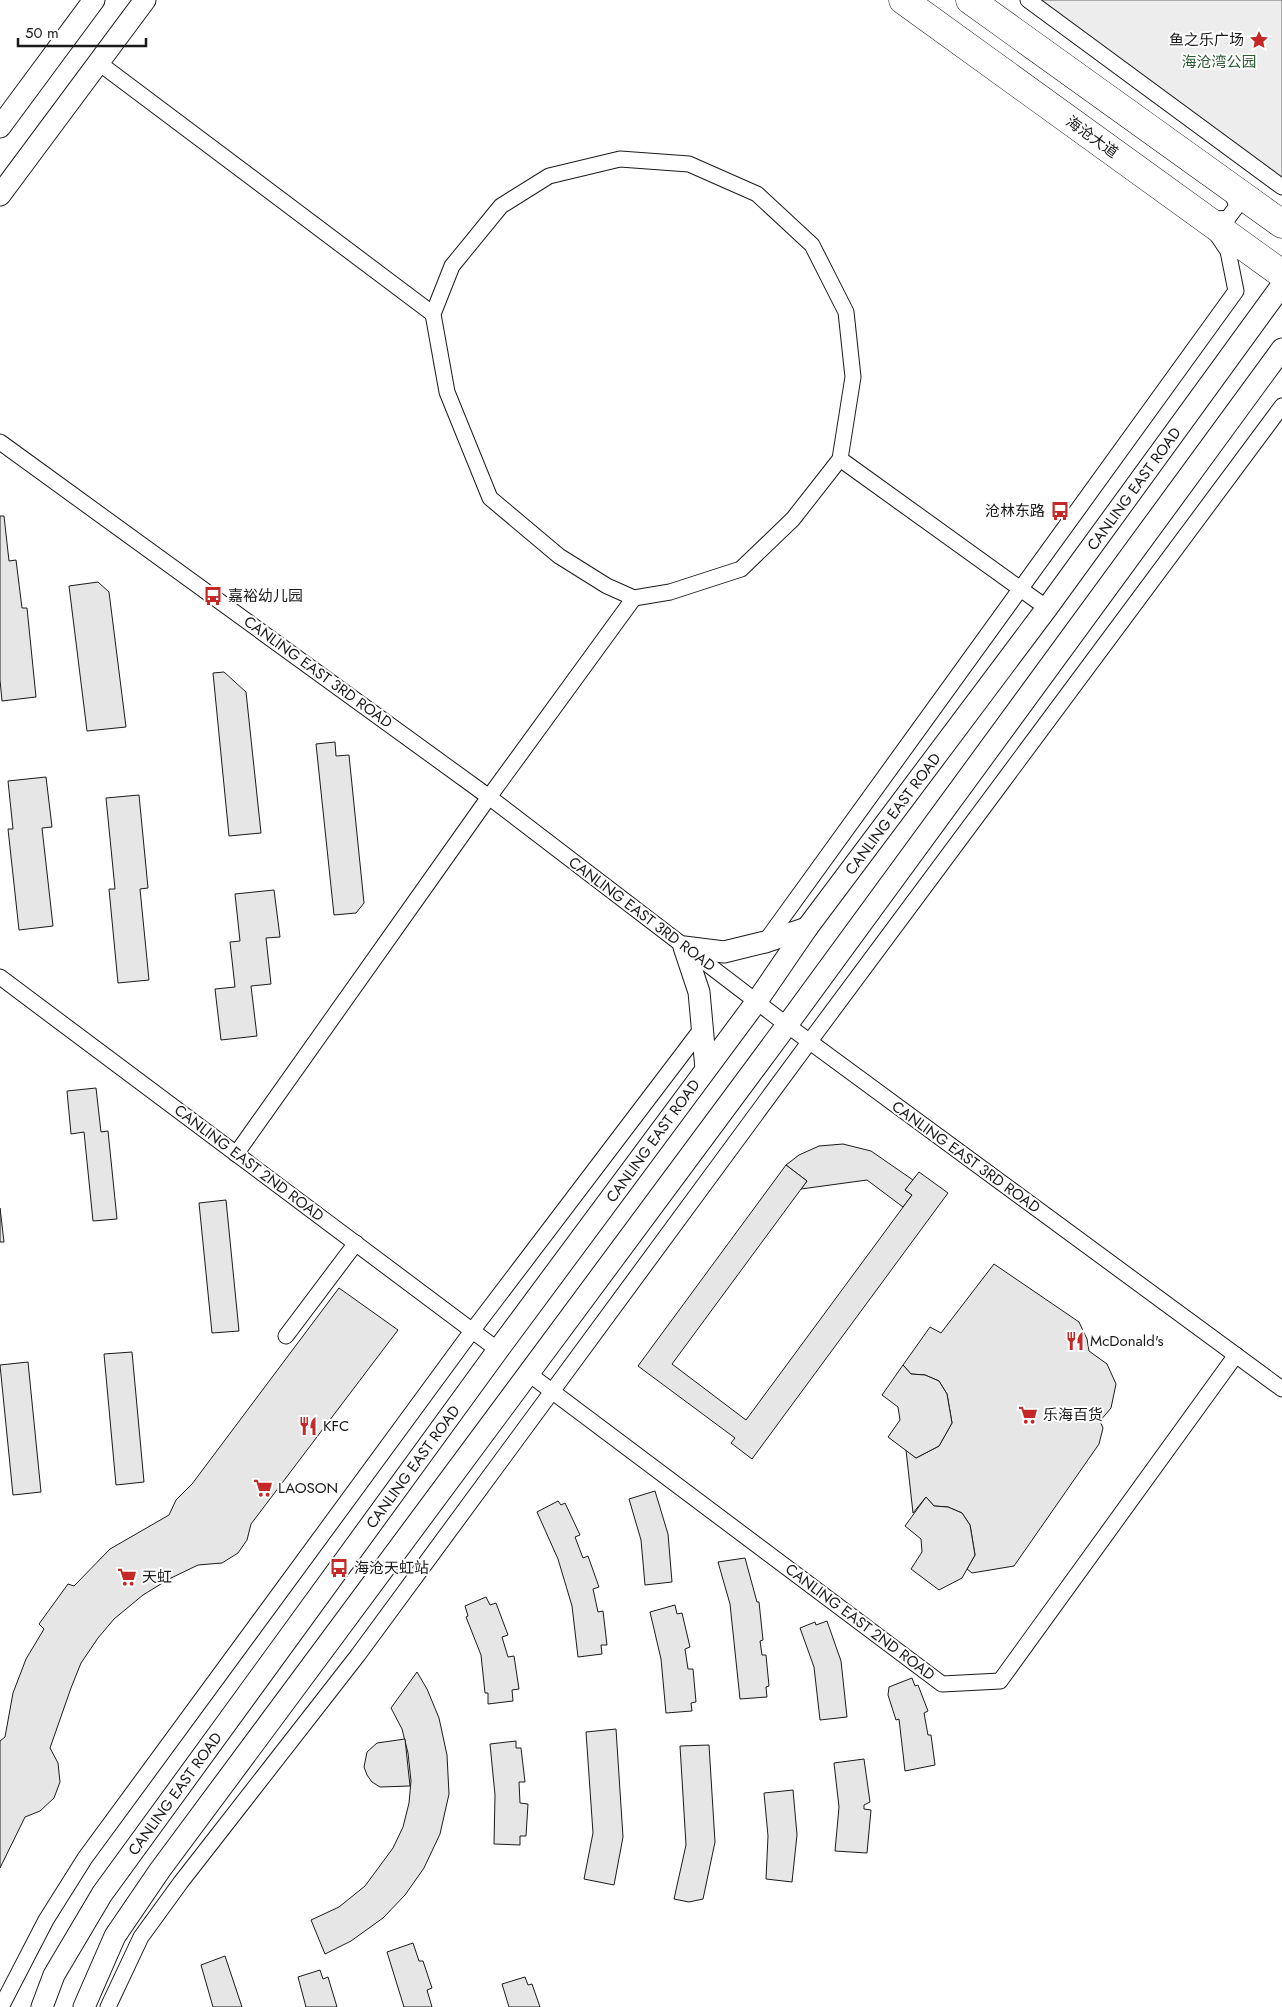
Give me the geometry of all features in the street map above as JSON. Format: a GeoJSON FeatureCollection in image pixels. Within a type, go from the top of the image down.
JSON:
{"type":"FeatureCollection","features":[{"type":"Feature","properties":{"kind":"highway","name":"海沧大道"},"geometry":{"type":"LineString","coordinates":[[903,0],[1282,274]]}},
{"type":"Feature","properties":{"kind":"highway"},"geometry":{"type":"LineString","coordinates":[[970,0],[1282,224]]}},
{"type":"Feature","properties":{"kind":"street"},"geometry":{"type":"LineString","coordinates":[[0,127],[94,0]]}},
{"type":"Feature","properties":{"kind":"street"},"geometry":{"type":"LineString","coordinates":[[0,195],[145,0]]}},
{"type":"Feature","properties":{"kind":"street"},"geometry":{"type":"LineString","coordinates":[[1028,0],[1282,187]]}},
{"type":"Feature","properties":{"kind":"street"},"geometry":{"type":"LineString","coordinates":[[99,63],[433,314]]}},
{"type":"Feature","properties":{"kind":"street"},"geometry":{"type":"LineString","coordinates":[[620,159],[688,164],[757,194],[812,245],[846,312],[853,377],[840,459],[793,519],[741,569],[670,592],[634,598],[607,586],[559,556],[490,498],[447,392],[433,314],[452,266],[500,206],[550,176],[620,159]]}},
{"type":"Feature","properties":{"kind":"street"},"geometry":{"type":"LineString","coordinates":[[766,942],[1236,291],[1228,251],[1207,220],[1228,218],[1237,206],[1228,185]]}},
{"type":"Feature","properties":{"kind":"street","name":"CANLING EAST ROAD"},"geometry":{"type":"LineString","coordinates":[[42,2007],[54,1975],[102,1894],[498,1350],[757,1001],[807,928],[1047,608],[1282,285]]}},
{"type":"Feature","properties":{"kind":"street"},"geometry":{"type":"LineString","coordinates":[[84,2007],[114,1936],[160,1870],[787,1025],[1282,349]]}},
{"type":"Feature","properties":{"kind":"street"},"geometry":{"type":"LineString","coordinates":[[108,2007],[141,1937],[181,1882],[358,1656],[810,1041],[1282,406]]}},
{"type":"Feature","properties":{"kind":"street","name":"CANLING EAST 3RD ROAD"},"geometry":{"type":"LineString","coordinates":[[0,442],[489,797],[787,1025],[1282,1389]]}},
{"type":"Feature","properties":{"kind":"street"},"geometry":{"type":"LineString","coordinates":[[840,459],[1047,608]]}},
{"type":"Feature","properties":{"kind":"street"},"geometry":{"type":"LineString","coordinates":[[236,1154],[489,797],[634,598]]}},
{"type":"Feature","properties":{"kind":"street"},"geometry":{"type":"LineString","coordinates":[[706,1069],[699,992],[684,947],[724,952],[766,942],[807,928]]}},
{"type":"Feature","properties":{"kind":"street","name":"CANLING EAST 2ND ROAD"},"geometry":{"type":"LineString","coordinates":[[0,977],[498,1350]]}},
{"type":"Feature","properties":{"kind":"street"},"geometry":{"type":"LineString","coordinates":[[1,2007],[46,1920],[85,1858],[472,1331],[703,1027]]}},
{"type":"Feature","properties":{"kind":"street"},"geometry":{"type":"LineString","coordinates":[[286,1336],[356,1243]]}},
{"type":"Feature","properties":{"kind":"street","name":"CANLING EAST 2ND ROAD"},"geometry":{"type":"LineString","coordinates":[[529,1374],[942,1684],[952,1684],[1000,1681],[1236,1355]]}},
{"type":"Feature","properties":{"kind":"green space","name":"海沧湾公园"},"geometry":{"type":"Polygon","coordinates":[[[1033,0],[1282,0],[1282,179],[1033,0]]]}},
{"type":"Feature","properties":{"kind":"building"},"geometry":{"type":"Polygon","coordinates":[[[0,516],[4,516],[9,561],[16,560],[22,608],[27,608],[36,697],[2,701],[0,680],[0,516]]]}},
{"type":"Feature","properties":{"kind":"building"},"geometry":{"type":"Polygon","coordinates":[[[98,582],[109,592],[126,727],[87,731],[69,586],[98,582]]]}},
{"type":"Feature","properties":{"kind":"building"},"geometry":{"type":"Polygon","coordinates":[[[224,672],[246,692],[261,833],[229,836],[213,673],[224,672]]]}},
{"type":"Feature","properties":{"kind":"building"},"geometry":{"type":"Polygon","coordinates":[[[335,742],[336,756],[349,755],[364,903],[356,913],[334,915],[316,744],[335,742]]]}},
{"type":"Feature","properties":{"kind":"building"},"geometry":{"type":"Polygon","coordinates":[[[46,777],[52,827],[42,828],[53,926],[19,930],[8,829],[13,829],[8,781],[46,777]]]}},
{"type":"Feature","properties":{"kind":"building"},"geometry":{"type":"Polygon","coordinates":[[[139,795],[148,888],[140,889],[149,980],[118,983],[109,889],[115,889],[106,798],[139,795]]]}},
{"type":"Feature","properties":{"kind":"building"},"geometry":{"type":"Polygon","coordinates":[[[274,890],[280,937],[266,938],[271,984],[251,986],[257,1036],[221,1040],[215,989],[235,987],[230,942],[240,941],[235,894],[274,890]]]}},
{"type":"Feature","properties":{"kind":"building"},"geometry":{"type":"Polygon","coordinates":[[[96,1088],[101,1132],[108,1131],[117,1219],[93,1221],[84,1132],[71,1134],[67,1091],[96,1088]]]}},
{"type":"Feature","properties":{"kind":"building"},"geometry":{"type":"Polygon","coordinates":[[[843,1144],[871,1151],[913,1180],[905,1190],[912,1195],[903,1207],[867,1180],[801,1189],[807,1181],[786,1165],[799,1155],[819,1146],[843,1144]]]}},
{"type":"Feature","properties":{"kind":"building"},"geometry":{"type":"Polygon","coordinates":[[[786,1165],[807,1181],[672,1364],[746,1420],[912,1195],[905,1190],[919,1172],[948,1193],[752,1459],[731,1443],[735,1438],[638,1366],[786,1165]]]}},
{"type":"Feature","properties":{"kind":"building"},"geometry":{"type":"Polygon","coordinates":[[[226,1200],[239,1331],[212,1333],[199,1203],[226,1200]]]}},
{"type":"Feature","properties":{"kind":"building"},"geometry":{"type":"Polygon","coordinates":[[[0,1208],[4,1242],[0,1242],[0,1208]]]}},
{"type":"Feature","properties":{"kind":"building","name":"乐海百货"},"geometry":{"type":"Polygon","coordinates":[[[994,1264],[1079,1322],[1087,1339],[1089,1351],[1107,1364],[1116,1384],[1111,1408],[1100,1421],[1103,1428],[1099,1444],[1014,1566],[972,1573],[967,1569],[975,1555],[970,1525],[962,1513],[948,1507],[934,1506],[926,1497],[913,1513],[906,1450],[916,1458],[939,1446],[952,1423],[947,1394],[939,1381],[925,1375],[911,1374],[903,1365],[930,1327],[941,1333],[994,1264]]]}},
{"type":"Feature","properties":{"kind":"building","name":"天虹"},"geometry":{"type":"Polygon","coordinates":[[[339,1288],[398,1330],[251,1524],[247,1540],[238,1553],[222,1563],[198,1565],[169,1579],[143,1595],[114,1619],[98,1638],[81,1663],[50,1748],[58,1763],[60,1782],[54,1798],[40,1811],[25,1817],[0,1868],[0,1741],[5,1737],[13,1693],[26,1659],[44,1629],[39,1624],[68,1584],[74,1586],[110,1549],[169,1515],[176,1500],[192,1484],[339,1288]]]}},
{"type":"Feature","properties":{"kind":"building"},"geometry":{"type":"Polygon","coordinates":[[[132,1352],[144,1482],[116,1485],[104,1354],[132,1352]]]}},
{"type":"Feature","properties":{"kind":"building"},"geometry":{"type":"Polygon","coordinates":[[[28,1362],[41,1492],[13,1495],[0,1365],[28,1362]]]}},
{"type":"Feature","properties":{"kind":"building"},"geometry":{"type":"Polygon","coordinates":[[[903,1365],[911,1374],[925,1375],[939,1381],[947,1394],[952,1423],[939,1446],[916,1458],[888,1437],[900,1420],[898,1407],[882,1395],[903,1365]]]}},
{"type":"Feature","properties":{"kind":"building"},"geometry":{"type":"Polygon","coordinates":[[[655,1491],[668,1534],[672,1582],[645,1585],[641,1540],[629,1499],[655,1491]]]}},
{"type":"Feature","properties":{"kind":"building"},"geometry":{"type":"Polygon","coordinates":[[[926,1497],[934,1506],[948,1507],[962,1513],[970,1525],[975,1555],[962,1578],[939,1590],[911,1569],[922,1552],[921,1539],[905,1526],[926,1497]]]}},
{"type":"Feature","properties":{"kind":"building"},"geometry":{"type":"Polygon","coordinates":[[[558,1501],[561,1505],[565,1503],[580,1535],[575,1537],[583,1558],[588,1556],[599,1587],[593,1589],[598,1612],[603,1611],[607,1645],[601,1645],[602,1654],[578,1657],[572,1606],[558,1559],[537,1512],[558,1501]]]}},
{"type":"Feature","properties":{"kind":"building"},"geometry":{"type":"Polygon","coordinates":[[[745,1558],[757,1602],[759,1602],[763,1640],[760,1641],[762,1655],[766,1655],[769,1686],[766,1687],[767,1697],[740,1699],[730,1604],[718,1562],[745,1558]]]}},
{"type":"Feature","properties":{"kind":"building"},"geometry":{"type":"Polygon","coordinates":[[[486,1597],[490,1605],[496,1603],[508,1635],[502,1637],[508,1657],[514,1656],[519,1689],[512,1690],[513,1701],[488,1704],[488,1693],[485,1693],[481,1655],[466,1617],[468,1616],[465,1606],[486,1597]]]}},
{"type":"Feature","properties":{"kind":"building"},"geometry":{"type":"Polygon","coordinates":[[[675,1605],[677,1614],[682,1613],[690,1647],[685,1649],[688,1669],[693,1669],[696,1702],[691,1703],[692,1711],[666,1713],[661,1659],[650,1612],[675,1605]]]}},
{"type":"Feature","properties":{"kind":"building"},"geometry":{"type":"Polygon","coordinates":[[[827,1621],[841,1661],[847,1717],[820,1720],[814,1667],[800,1628],[815,1622],[816,1625],[827,1621]]]}},
{"type":"Feature","properties":{"kind":"building"},"geometry":{"type":"Polygon","coordinates":[[[417,1672],[427,1689],[439,1718],[447,1755],[449,1794],[440,1834],[424,1868],[405,1895],[383,1918],[351,1941],[325,1954],[311,1920],[339,1907],[365,1886],[393,1848],[403,1827],[409,1803],[411,1781],[408,1753],[402,1729],[391,1708],[417,1672]]]}},
{"type":"Feature","properties":{"kind":"building"},"geometry":{"type":"Polygon","coordinates":[[[912,1678],[915,1686],[918,1685],[928,1711],[924,1713],[928,1735],[931,1735],[935,1765],[905,1771],[899,1719],[896,1720],[888,1695],[889,1687],[912,1678]]]}},
{"type":"Feature","properties":{"kind":"building"},"geometry":{"type":"Polygon","coordinates":[[[616,1729],[623,1837],[614,1885],[584,1879],[593,1833],[586,1732],[616,1729]]]}},
{"type":"Feature","properties":{"kind":"building"},"geometry":{"type":"Polygon","coordinates":[[[405,1739],[410,1786],[380,1787],[372,1782],[364,1767],[367,1752],[377,1743],[405,1739]]]}},
{"type":"Feature","properties":{"kind":"building"},"geometry":{"type":"Polygon","coordinates":[[[516,1741],[516,1748],[521,1748],[525,1782],[519,1782],[520,1803],[528,1804],[526,1836],[520,1836],[520,1845],[494,1844],[495,1795],[490,1744],[516,1741]]]}},
{"type":"Feature","properties":{"kind":"building"},"geometry":{"type":"Polygon","coordinates":[[[709,1745],[715,1842],[703,1899],[689,1902],[674,1899],[686,1845],[680,1746],[709,1745]]]}},
{"type":"Feature","properties":{"kind":"building"},"geometry":{"type":"Polygon","coordinates":[[[864,1759],[870,1802],[864,1805],[864,1809],[871,1810],[867,1853],[835,1851],[839,1807],[834,1763],[864,1759]]]}},
{"type":"Feature","properties":{"kind":"building"},"geometry":{"type":"Polygon","coordinates":[[[793,1790],[797,1835],[792,1882],[766,1879],[768,1836],[764,1793],[793,1790]]]}},
{"type":"Feature","properties":{"kind":"building"},"geometry":{"type":"Polygon","coordinates":[[[413,1943],[419,1961],[423,1961],[432,1988],[427,1990],[432,2007],[404,2007],[387,1952],[413,1943]]]}},
{"type":"Feature","properties":{"kind":"building"},"geometry":{"type":"Polygon","coordinates":[[[225,1956],[242,2007],[213,2007],[201,1965],[225,1956]]]}},
{"type":"Feature","properties":{"kind":"building"},"geometry":{"type":"Polygon","coordinates":[[[320,1970],[323,1979],[328,1977],[337,2007],[306,2007],[298,1977],[320,1970]]]}},
{"type":"Feature","properties":{"kind":"building"},"geometry":{"type":"Polygon","coordinates":[[[525,1977],[528,1985],[532,1984],[540,2007],[509,2007],[502,1984],[525,1977]]]}},
{"type":"Feature","properties":{"kind":"place","name":"鱼之乐广场"},"geometry":{"type":"Point","coordinates":[1259,40]}},
{"type":"Feature","properties":{"kind":"place","name":"沧林东路"},"geometry":{"type":"Point","coordinates":[1060,511]}},
{"type":"Feature","properties":{"kind":"place","name":"嘉裕幼儿园"},"geometry":{"type":"Point","coordinates":[213,596]}},
{"type":"Feature","properties":{"kind":"place","name":"McDonald's"},"geometry":{"type":"Point","coordinates":[1075,1341]}},
{"type":"Feature","properties":{"kind":"place","name":"乐海百货"},"geometry":{"type":"Point","coordinates":[1028,1415]}},
{"type":"Feature","properties":{"kind":"place","name":"KFC"},"geometry":{"type":"Point","coordinates":[308,1426]}},
{"type":"Feature","properties":{"kind":"place","name":"LAOSON"},"geometry":{"type":"Point","coordinates":[263,1488]}},
{"type":"Feature","properties":{"kind":"place","name":"海沧天虹站"},"geometry":{"type":"Point","coordinates":[339,1568]}},
{"type":"Feature","properties":{"kind":"place","name":"天虹"},"geometry":{"type":"Point","coordinates":[127,1577]}}]}
